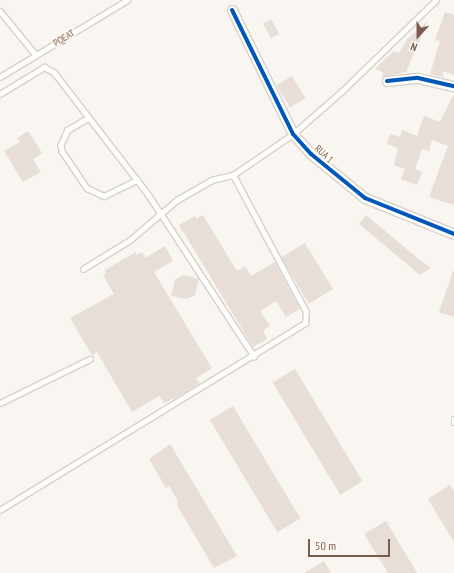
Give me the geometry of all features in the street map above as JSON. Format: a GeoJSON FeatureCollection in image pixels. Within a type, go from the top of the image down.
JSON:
{"type":"FeatureCollection","features":[{"type":"Feature","properties":{"kind":"street","name":"RUA 1"},"geometry":{"type":"LineString","coordinates":[[232,10],[293,134],[316,158],[365,198],[454,234]]}},
{"type":"Feature","properties":{"kind":"street"},"geometry":{"type":"LineString","coordinates":[[387,81],[418,78],[454,86]]}},
{"type":"Feature","properties":{"kind":"lane","name":"PQEAT"},"geometry":{"type":"LineString","coordinates":[[0,77],[127,0]]}},
{"type":"Feature","properties":{"kind":"lane"},"geometry":{"type":"LineString","coordinates":[[83,269],[130,240],[177,200],[192,190],[211,180],[233,175],[293,134],[341,92],[436,0]]}},
{"type":"Feature","properties":{"kind":"lane"},"geometry":{"type":"LineString","coordinates":[[0,11],[36,55]]}},
{"type":"Feature","properties":{"kind":"lane"},"geometry":{"type":"LineString","coordinates":[[0,94],[44,67],[51,69],[162,214],[254,356]]}},
{"type":"Feature","properties":{"kind":"lane"},"geometry":{"type":"LineString","coordinates":[[89,118],[68,130],[61,145],[62,150],[87,188],[104,196],[137,180]]}},
{"type":"Feature","properties":{"kind":"lane"},"geometry":{"type":"LineString","coordinates":[[0,510],[300,328],[307,315],[233,175]]}},
{"type":"Feature","properties":{"kind":"lane"},"geometry":{"type":"LineString","coordinates":[[0,403],[90,359]]}},
{"type":"Feature","properties":{"kind":"building"},"geometry":{"type":"Polygon","coordinates":[[[445,12],[454,15],[454,75],[443,71],[443,77],[430,74],[440,41],[435,40],[445,12]]]}},
{"type":"Feature","properties":{"kind":"building"},"geometry":{"type":"Polygon","coordinates":[[[271,19],[279,34],[271,38],[263,23],[271,19]]]}},
{"type":"Feature","properties":{"kind":"building"},"geometry":{"type":"Polygon","coordinates":[[[428,21],[406,72],[382,77],[383,72],[375,69],[394,51],[399,53],[407,39],[428,21]]]}},
{"type":"Feature","properties":{"kind":"building"},"geometry":{"type":"Polygon","coordinates":[[[292,76],[305,98],[290,108],[277,85],[292,76]]]}},
{"type":"Feature","properties":{"kind":"building"},"geometry":{"type":"Polygon","coordinates":[[[453,95],[454,205],[429,197],[448,146],[432,140],[429,151],[422,149],[415,169],[422,172],[417,185],[401,179],[405,169],[394,165],[398,148],[387,144],[390,134],[400,137],[402,130],[417,136],[424,116],[440,122],[453,95]]]}},
{"type":"Feature","properties":{"kind":"building"},"geometry":{"type":"Polygon","coordinates":[[[28,131],[42,153],[33,159],[41,172],[23,182],[4,151],[20,142],[17,138],[28,131]]]}},
{"type":"Feature","properties":{"kind":"building"},"geometry":{"type":"Polygon","coordinates":[[[203,215],[237,271],[245,266],[251,276],[275,262],[300,309],[286,317],[276,301],[260,311],[270,326],[263,331],[267,339],[253,347],[179,225],[195,216],[196,219],[203,215]]]}},
{"type":"Feature","properties":{"kind":"building"},"geometry":{"type":"Polygon","coordinates":[[[366,215],[431,268],[419,275],[359,224],[366,215]]]}},
{"type":"Feature","properties":{"kind":"building"},"geometry":{"type":"Polygon","coordinates":[[[305,243],[333,289],[309,304],[281,257],[305,243]]]}},
{"type":"Feature","properties":{"kind":"building"},"geometry":{"type":"Polygon","coordinates":[[[165,246],[173,261],[154,272],[212,368],[196,378],[200,383],[179,396],[164,403],[159,396],[132,412],[97,352],[92,355],[70,318],[114,294],[103,275],[106,273],[105,270],[136,252],[136,255],[142,252],[145,258],[165,246]]]}},
{"type":"Feature","properties":{"kind":"building"},"geometry":{"type":"Polygon","coordinates":[[[453,271],[454,272],[454,317],[439,312],[453,271]]]}},
{"type":"Feature","properties":{"kind":"building"},"geometry":{"type":"Polygon","coordinates":[[[183,275],[199,279],[195,295],[187,299],[171,296],[175,280],[183,275]]]}},
{"type":"Feature","properties":{"kind":"building"},"geometry":{"type":"Polygon","coordinates":[[[295,369],[362,481],[340,495],[273,382],[295,369]]]}},
{"type":"Feature","properties":{"kind":"building"},"geometry":{"type":"Polygon","coordinates":[[[233,406],[300,518],[277,532],[210,420],[233,406]]]}},
{"type":"Feature","properties":{"kind":"building"},"geometry":{"type":"Polygon","coordinates":[[[170,444],[237,556],[214,568],[177,505],[178,501],[169,486],[166,488],[149,459],[170,444]]]}},
{"type":"Feature","properties":{"kind":"building"},"geometry":{"type":"Polygon","coordinates":[[[450,485],[454,492],[454,542],[428,499],[450,485]]]}},
{"type":"Feature","properties":{"kind":"building"},"geometry":{"type":"Polygon","coordinates":[[[386,521],[417,573],[388,573],[364,534],[386,521]]]}},
{"type":"Feature","properties":{"kind":"building"},"geometry":{"type":"Polygon","coordinates":[[[324,561],[331,573],[304,573],[324,561]]]}},
{"type":"Feature","properties":{"kind":"cycle path"},"geometry":{"type":"LineString","coordinates":[[232,10],[293,134],[311,154],[365,198],[454,234]]}},
{"type":"Feature","properties":{"kind":"cycle path"},"geometry":{"type":"LineString","coordinates":[[387,81],[418,78],[454,86]]}}]}
